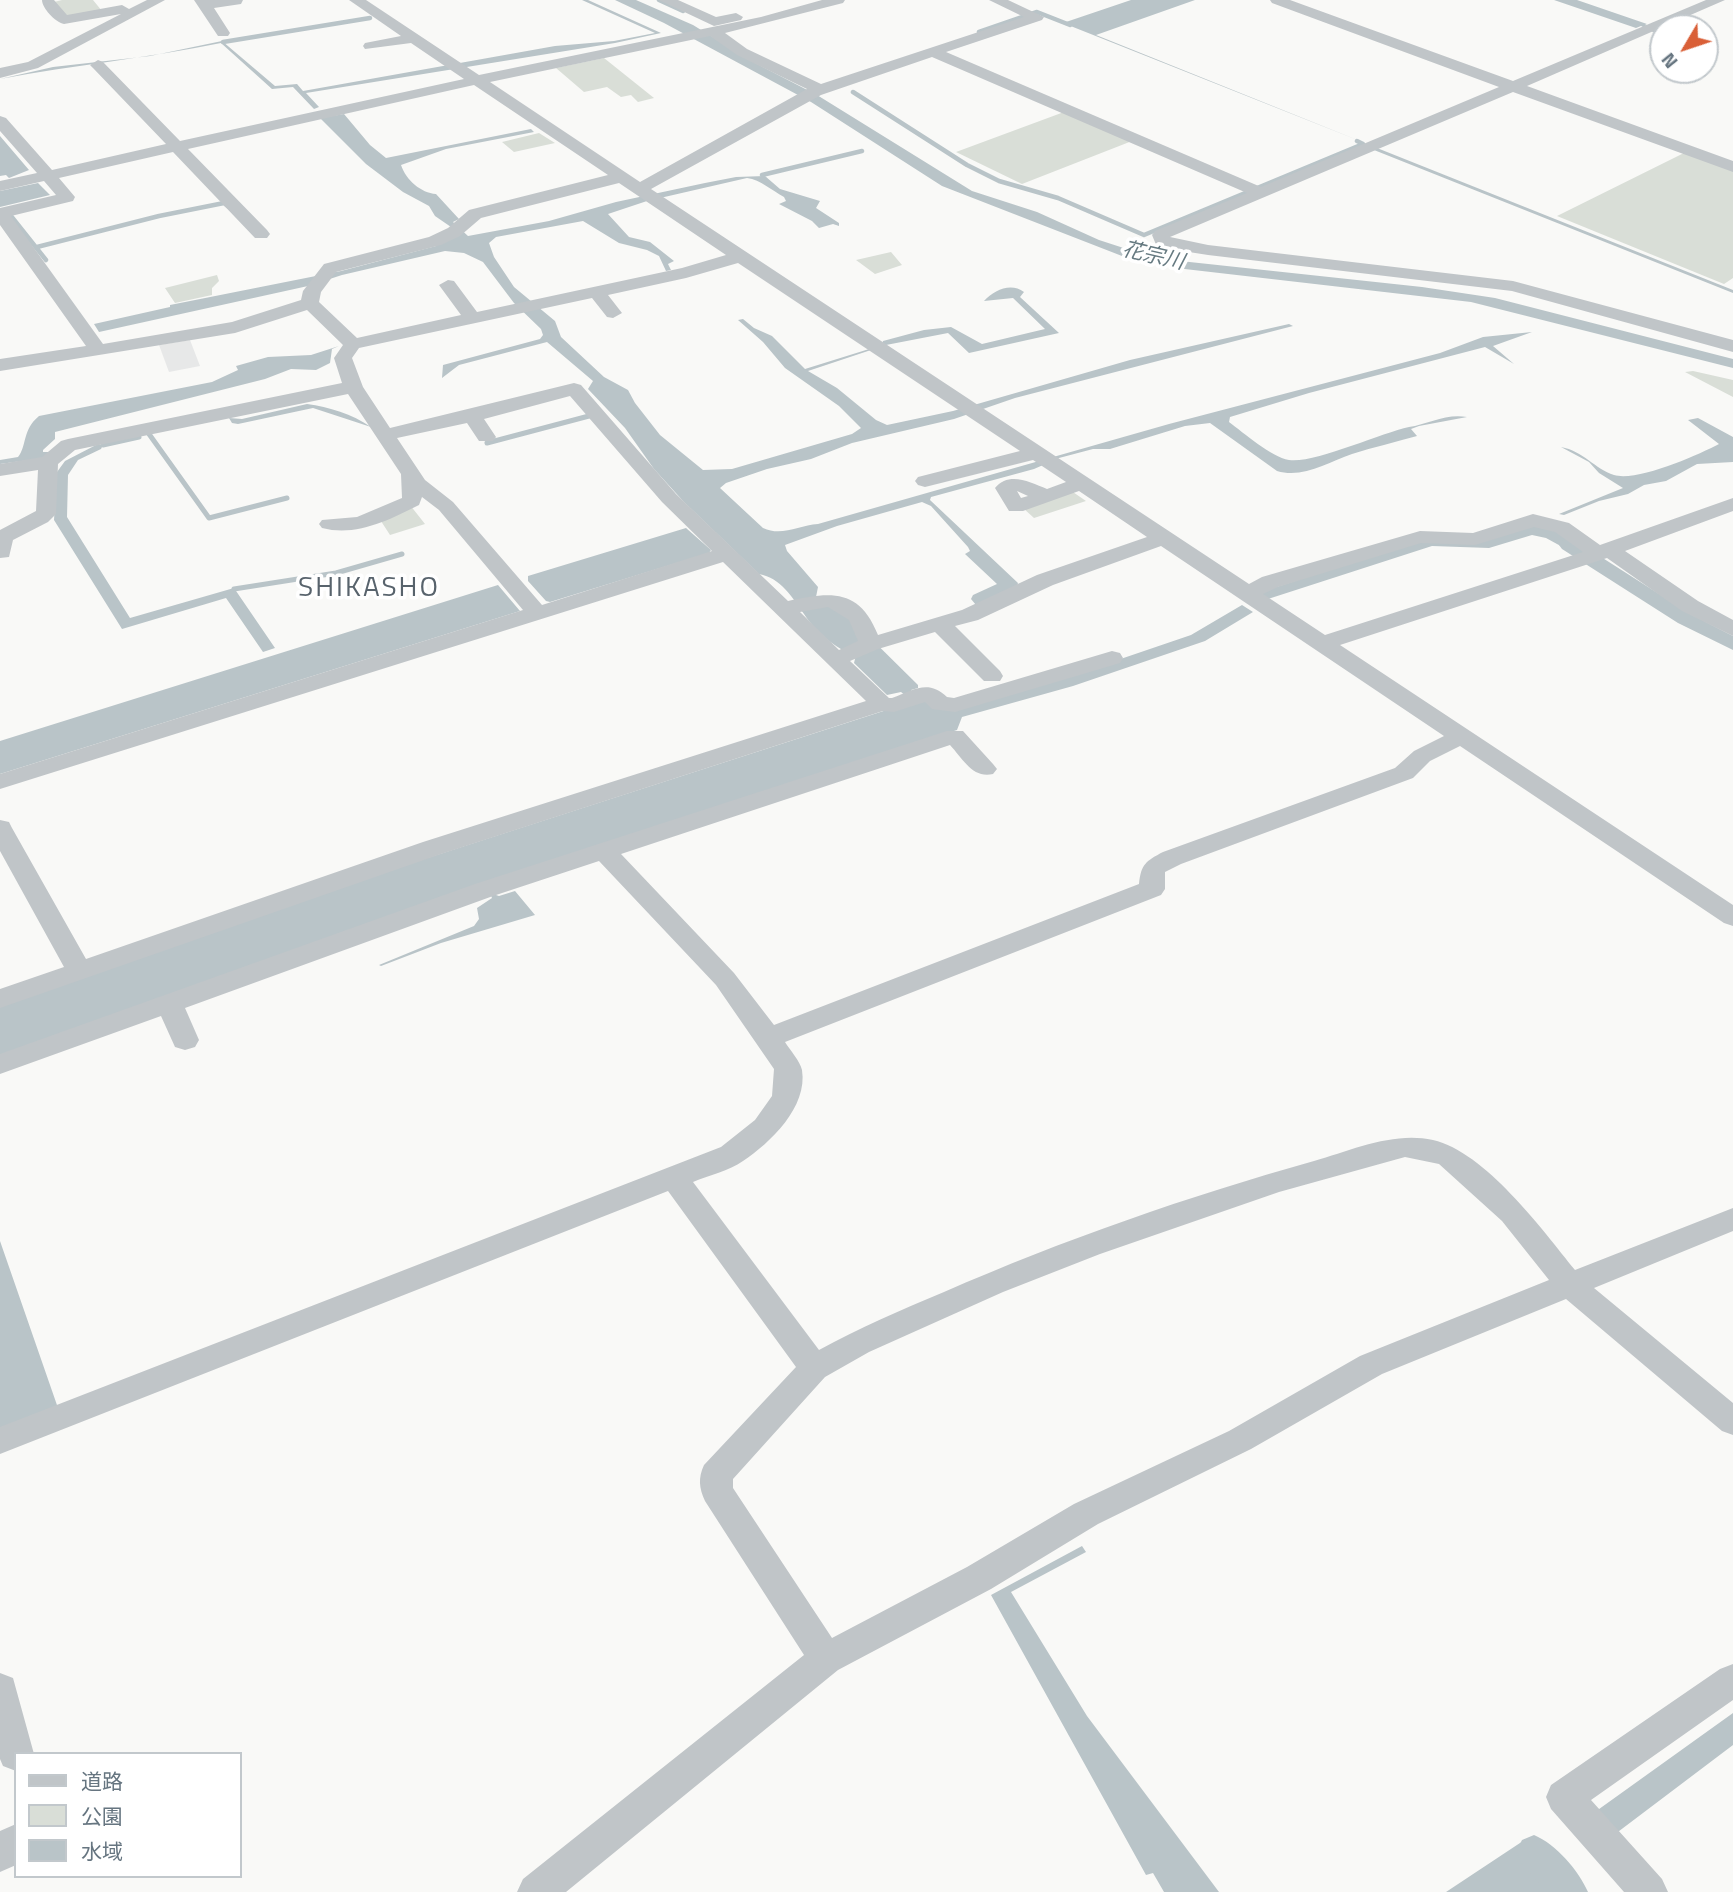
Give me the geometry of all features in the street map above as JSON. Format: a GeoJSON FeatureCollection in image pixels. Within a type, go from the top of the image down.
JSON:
{"type":"FeatureCollection","features":[{"type":"Feature","properties":{"kind":"street"},"geometry":{"type":"LineString","coordinates":[[0,73],[33,65],[159,0]]}},
{"type":"Feature","properties":{"kind":"street"},"geometry":{"type":"LineString","coordinates":[[356,0],[473,81],[737,253],[1733,917]]}},
{"type":"Feature","properties":{"kind":"street"},"geometry":{"type":"LineString","coordinates":[[666,0],[715,22],[806,0]]}},
{"type":"Feature","properties":{"kind":"street"},"geometry":{"type":"LineString","coordinates":[[0,186],[473,81],[711,32],[796,13],[838,0]]}},
{"type":"Feature","properties":{"kind":"street"},"geometry":{"type":"LineString","coordinates":[[639,189],[813,93],[1037,17],[996,0]]}},
{"type":"Feature","properties":{"kind":"street"},"geometry":{"type":"LineString","coordinates":[[1277,0],[1733,167]]}},
{"type":"Feature","properties":{"kind":"street"},"geometry":{"type":"LineString","coordinates":[[1685,14],[1718,0]]}},
{"type":"Feature","properties":{"kind":"street"},"geometry":{"type":"LineString","coordinates":[[46,2],[64,20],[127,8],[141,9]]}},
{"type":"Feature","properties":{"kind":"street"},"geometry":{"type":"LineString","coordinates":[[203,3],[238,3]]}},
{"type":"Feature","properties":{"kind":"street"},"geometry":{"type":"LineString","coordinates":[[203,3],[223,33]]}},
{"type":"Feature","properties":{"kind":"street"},"geometry":{"type":"LineString","coordinates":[[657,24],[700,48]]}},
{"type":"Feature","properties":{"kind":"street"},"geometry":{"type":"LineString","coordinates":[[1649,29],[1161,234],[1161,238],[1163,243],[1175,245],[1513,286],[1733,346]]}},
{"type":"Feature","properties":{"kind":"street"},"geometry":{"type":"LineString","coordinates":[[711,32],[813,93]]}},
{"type":"Feature","properties":{"kind":"street"},"geometry":{"type":"LineString","coordinates":[[370,46],[406,40]]}},
{"type":"Feature","properties":{"kind":"street"},"geometry":{"type":"LineString","coordinates":[[933,52],[1260,192]]}},
{"type":"Feature","properties":{"kind":"street"},"geometry":{"type":"LineString","coordinates":[[98,65],[261,234]]}},
{"type":"Feature","properties":{"kind":"street"},"geometry":{"type":"LineString","coordinates":[[0,121],[66,197],[0,213],[99,350]]}},
{"type":"Feature","properties":{"kind":"street"},"geometry":{"type":"LineString","coordinates":[[310,303],[312,291],[330,268],[435,241],[454,232],[475,214],[622,177]]}},
{"type":"Feature","properties":{"kind":"street"},"geometry":{"type":"LineString","coordinates":[[537,613],[446,506],[418,484],[354,387],[343,358],[353,344],[596,290],[686,273],[732,259],[737,253]]}},
{"type":"Feature","properties":{"kind":"street"},"geometry":{"type":"LineString","coordinates":[[1237,264],[1243,261],[1282,262],[1288,259]]}},
{"type":"Feature","properties":{"kind":"street"},"geometry":{"type":"LineString","coordinates":[[1377,269],[1432,284]]}},
{"type":"Feature","properties":{"kind":"street"},"geometry":{"type":"LineString","coordinates":[[448,285],[472,318]]}},
{"type":"Feature","properties":{"kind":"street"},"geometry":{"type":"LineString","coordinates":[[596,290],[613,313]]}},
{"type":"Feature","properties":{"kind":"street"},"geometry":{"type":"LineString","coordinates":[[310,303],[353,344]]}},
{"type":"Feature","properties":{"kind":"street"},"geometry":{"type":"LineString","coordinates":[[0,365],[235,327],[310,303]]}},
{"type":"Feature","properties":{"kind":"street"},"geometry":{"type":"LineString","coordinates":[[1572,306],[1616,327]]}},
{"type":"Feature","properties":{"kind":"street"},"geometry":{"type":"LineString","coordinates":[[0,470],[48,462],[68,446],[354,387]]}},
{"type":"Feature","properties":{"kind":"street"},"geometry":{"type":"LineString","coordinates":[[385,435],[472,416],[574,388],[669,498],[882,704]]}},
{"type":"Feature","properties":{"kind":"street"},"geometry":{"type":"LineString","coordinates":[[472,416],[486,437]]}},
{"type":"Feature","properties":{"kind":"street"},"geometry":{"type":"LineString","coordinates":[[925,481],[1026,456]]}},
{"type":"Feature","properties":{"kind":"street"},"geometry":{"type":"LineString","coordinates":[[2,540],[46,514],[49,491],[48,462]]}},
{"type":"Feature","properties":{"kind":"street"},"geometry":{"type":"LineString","coordinates":[[329,524],[346,527],[356,525],[412,501],[411,472]]}},
{"type":"Feature","properties":{"kind":"street"},"geometry":{"type":"LineString","coordinates":[[1046,496],[1080,483]]}},
{"type":"Feature","properties":{"kind":"street"},"geometry":{"type":"LineString","coordinates":[[1322,643],[1604,552],[1733,505]]}},
{"type":"Feature","properties":{"kind":"street"},"geometry":{"type":"LineString","coordinates":[[1248,593],[1270,582],[1420,537],[1475,539],[1533,520],[1562,527],[1690,606],[1733,629]]}},
{"type":"Feature","properties":{"kind":"street"},"geometry":{"type":"LineString","coordinates":[[836,659],[870,644],[970,615],[1045,580],[1155,541]]}},
{"type":"Feature","properties":{"kind":"street"},"geometry":{"type":"LineString","coordinates":[[0,782],[726,554]]}},
{"type":"Feature","properties":{"kind":"street"},"geometry":{"type":"LineString","coordinates":[[783,609],[825,600],[835,602],[859,616],[870,644]]}},
{"type":"Feature","properties":{"kind":"street"},"geometry":{"type":"LineString","coordinates":[[940,624],[992,676]]}},
{"type":"Feature","properties":{"kind":"street"},"geometry":{"type":"LineString","coordinates":[[0,999],[432,848],[882,704],[894,705],[929,692],[940,704],[955,705],[1112,658]]}},
{"type":"Feature","properties":{"kind":"street"},"geometry":{"type":"LineString","coordinates":[[0,1064],[484,890],[955,736],[985,769]]}},
{"type":"Feature","properties":{"kind":"street"},"geometry":{"type":"LineString","coordinates":[[769,1038],[1152,889],[1153,868],[1172,858],[1404,773],[1422,756],[1462,736]]}},
{"type":"Feature","properties":{"kind":"street"},"geometry":{"type":"LineString","coordinates":[[0,828],[80,972]]}},
{"type":"Feature","properties":{"kind":"street"},"geometry":{"type":"LineString","coordinates":[[0,1441],[731,1155],[765,1127],[786,1097],[788,1069],[769,1038],[725,979],[605,852]]}},
{"type":"Feature","properties":{"kind":"street"},"geometry":{"type":"LineString","coordinates":[[169,1003],[185,1040]]}},
{"type":"Feature","properties":{"kind":"street"},"geometry":{"type":"LineString","coordinates":[[826,1658],[717,1492],[716,1475],[814,1368],[858,1343],[979,1289],[1089,1246],[1273,1183],[1405,1146],[1449,1156],[1512,1213],[1570,1285],[1733,1422]]}},
{"type":"Feature","properties":{"kind":"street"},"geometry":{"type":"LineString","coordinates":[[674,1178],[814,1368]]}},
{"type":"Feature","properties":{"kind":"street"},"geometry":{"type":"LineString","coordinates":[[536,1892],[826,1658],[979,1578],[1086,1514],[1240,1440],[1371,1364],[1733,1219]]}},
{"type":"Feature","properties":{"kind":"street"},"geometry":{"type":"LineString","coordinates":[[1640,1889],[1564,1797],[1733,1679]]}},
{"type":"Feature","properties":{"kind":"street"},"geometry":{"type":"LineString","coordinates":[[0,1689],[16,1752]]}},
{"type":"Feature","properties":{"kind":"shaded area"},"geometry":{"type":"Polygon","coordinates":[[[190,340],[200,366],[169,372],[159,345],[190,340]]]}},
{"type":"Feature","properties":{"kind":"green space"},"geometry":{"type":"Polygon","coordinates":[[[93,0],[102,11],[68,18],[54,2],[93,0]]]}},
{"type":"Feature","properties":{"kind":"green space"},"geometry":{"type":"Polygon","coordinates":[[[604,58],[654,98],[638,102],[631,95],[621,97],[607,87],[584,92],[556,68],[604,58]]]}},
{"type":"Feature","properties":{"kind":"green space"},"geometry":{"type":"Polygon","coordinates":[[[1064,112],[1132,141],[1022,184],[956,152],[1064,112]]]}},
{"type":"Feature","properties":{"kind":"green space"},"geometry":{"type":"Polygon","coordinates":[[[539,133],[555,143],[514,152],[502,142],[539,133]]]}},
{"type":"Feature","properties":{"kind":"green space"},"geometry":{"type":"Polygon","coordinates":[[[1686,152],[1733,169],[1733,278],[1724,284],[1557,216],[1686,152]]]}},
{"type":"Feature","properties":{"kind":"green space"},"geometry":{"type":"Polygon","coordinates":[[[891,252],[902,265],[875,274],[856,260],[891,252]]]}},
{"type":"Feature","properties":{"kind":"green space"},"geometry":{"type":"Polygon","coordinates":[[[217,275],[219,281],[212,288],[212,295],[175,303],[165,288],[217,275]]]}},
{"type":"Feature","properties":{"kind":"green space"},"geometry":{"type":"Polygon","coordinates":[[[1693,371],[1733,380],[1733,397],[1685,372],[1693,371]]]}},
{"type":"Feature","properties":{"kind":"green space"},"geometry":{"type":"Polygon","coordinates":[[[1070,490],[1086,501],[1034,518],[1023,508],[1070,490]]]}},
{"type":"Feature","properties":{"kind":"green space"},"geometry":{"type":"Polygon","coordinates":[[[410,505],[425,524],[390,535],[379,518],[410,505]]]}},
{"type":"Feature","properties":{"kind":"water"},"geometry":{"type":"Polygon","coordinates":[[[582,0],[588,0],[661,33],[615,43],[306,93],[319,107],[314,109],[293,87],[272,89],[221,43],[160,54],[222,41],[275,86],[297,84],[303,91],[555,46],[614,41],[655,33],[582,0]]]}},
{"type":"Feature","properties":{"kind":"water","name":"花宗川"},"geometry":{"type":"Polygon","coordinates":[[[615,0],[636,0],[693,25],[755,63],[817,95],[972,191],[1037,212],[1099,240],[1171,260],[1422,287],[1495,298],[1733,359],[1733,368],[1471,302],[1176,268],[1122,256],[942,186],[811,102],[664,23],[615,0]]]}},
{"type":"Feature","properties":{"kind":"water"},"geometry":{"type":"Polygon","coordinates":[[[1131,0],[1195,0],[1096,35],[1365,143],[1063,23],[1131,0]]]}},
{"type":"Feature","properties":{"kind":"water"},"geometry":{"type":"Polygon","coordinates":[[[1554,0],[1577,0],[1647,24],[1645,25],[1649,26],[1649,30],[1641,26],[1636,28],[1554,0]]]}},
{"type":"Feature","properties":{"kind":"water"},"geometry":{"type":"Polygon","coordinates":[[[138,57],[55,70],[0,79],[53,67],[138,57]]]}},
{"type":"Feature","properties":{"kind":"water"},"geometry":{"type":"Polygon","coordinates":[[[344,114],[370,145],[386,158],[531,129],[534,132],[446,149],[401,165],[406,176],[415,185],[436,194],[459,219],[453,222],[468,236],[549,221],[616,202],[736,177],[765,176],[780,189],[820,201],[816,208],[839,223],[839,226],[833,224],[819,228],[812,221],[779,204],[786,201],[784,197],[747,178],[647,201],[608,214],[629,237],[650,242],[674,261],[668,264],[671,270],[666,271],[659,256],[619,243],[583,221],[496,237],[489,243],[494,257],[514,287],[555,321],[561,337],[604,377],[628,390],[660,435],[703,470],[732,469],[852,434],[861,428],[839,406],[785,368],[763,342],[738,320],[743,319],[754,328],[772,336],[805,369],[882,345],[883,341],[924,330],[951,327],[982,344],[1045,329],[1013,298],[984,301],[998,291],[1008,288],[1024,292],[1020,297],[1059,333],[969,353],[948,333],[886,345],[808,371],[837,388],[876,420],[887,425],[953,411],[1130,360],[1289,324],[1293,326],[1015,398],[954,419],[852,443],[811,459],[767,469],[726,483],[720,488],[763,528],[770,530],[784,531],[818,524],[1169,424],[1440,353],[1483,337],[1532,332],[1493,346],[1514,364],[1485,347],[1309,393],[1230,417],[1229,422],[1274,454],[1289,460],[1300,460],[1397,430],[1445,418],[1467,417],[1419,426],[1411,429],[1417,436],[1352,454],[1306,471],[1277,471],[1210,423],[1185,426],[1110,449],[1093,449],[1059,458],[1034,469],[931,497],[930,500],[1018,583],[1017,586],[976,605],[971,599],[973,595],[997,584],[965,554],[970,551],[968,547],[931,506],[922,502],[837,526],[785,545],[787,551],[818,587],[816,597],[836,604],[918,685],[918,688],[911,690],[913,694],[906,696],[901,692],[887,695],[854,663],[856,655],[841,649],[820,633],[785,589],[774,580],[759,574],[684,502],[654,469],[625,428],[588,389],[593,381],[547,342],[459,365],[442,378],[443,365],[540,339],[543,335],[541,329],[514,303],[483,262],[464,253],[445,251],[342,275],[308,286],[99,332],[94,324],[170,305],[341,271],[436,246],[451,227],[435,216],[429,206],[403,192],[366,164],[320,118],[344,114]]]}},
{"type":"Feature","properties":{"kind":"water"},"geometry":{"type":"Polygon","coordinates":[[[0,136],[29,170],[9,178],[6,175],[0,176],[0,136]]]}},
{"type":"Feature","properties":{"kind":"water"},"geometry":{"type":"Polygon","coordinates":[[[1377,148],[1733,290],[1733,293],[1374,150],[1377,148]]]}},
{"type":"Feature","properties":{"kind":"water"},"geometry":{"type":"Polygon","coordinates":[[[38,183],[50,195],[0,207],[0,191],[38,183]]]}},
{"type":"Feature","properties":{"kind":"water"},"geometry":{"type":"Polygon","coordinates":[[[339,346],[332,349],[330,363],[316,370],[291,369],[265,379],[55,432],[55,439],[43,450],[49,452],[44,458],[0,464],[0,460],[18,457],[27,432],[39,416],[212,382],[238,370],[236,366],[268,357],[311,355],[339,346]]]}},
{"type":"Feature","properties":{"kind":"water"},"geometry":{"type":"Polygon","coordinates":[[[307,404],[340,412],[371,427],[313,408],[238,424],[232,423],[229,418],[242,419],[307,404]]]}},
{"type":"Feature","properties":{"kind":"water"},"geometry":{"type":"Polygon","coordinates":[[[1698,418],[1733,437],[1733,462],[1697,464],[1666,481],[1644,485],[1628,494],[1599,501],[1564,515],[1559,514],[1623,488],[1599,473],[1589,462],[1561,447],[1576,452],[1614,475],[1637,475],[1667,466],[1719,444],[1688,420],[1698,418]]]}},
{"type":"Feature","properties":{"kind":"water"},"geometry":{"type":"Polygon","coordinates":[[[96,445],[103,445],[101,449],[78,460],[68,475],[67,517],[130,618],[234,588],[275,648],[263,652],[226,598],[122,629],[54,520],[57,472],[65,461],[96,445]]]}},
{"type":"Feature","properties":{"kind":"water"},"geometry":{"type":"Polygon","coordinates":[[[1535,524],[1557,528],[1588,553],[1579,556],[1546,538],[1532,535],[1489,548],[1432,546],[1268,599],[1258,593],[1425,539],[1451,539],[1535,524]]]}},
{"type":"Feature","properties":{"kind":"water"},"geometry":{"type":"Polygon","coordinates":[[[686,528],[711,550],[709,553],[550,602],[528,581],[528,576],[686,528]]]}},
{"type":"Feature","properties":{"kind":"water"},"geometry":{"type":"Polygon","coordinates":[[[498,585],[520,611],[0,774],[0,741],[498,585]]]}},
{"type":"Feature","properties":{"kind":"water"},"geometry":{"type":"Polygon","coordinates":[[[1242,605],[1253,612],[1205,641],[1073,686],[962,717],[957,730],[550,864],[0,1056],[0,1005],[387,871],[899,706],[924,699],[937,706],[1100,666],[1191,635],[1242,605]]]}},
{"type":"Feature","properties":{"kind":"water"},"geometry":{"type":"Polygon","coordinates":[[[515,891],[535,915],[379,965],[474,926],[479,919],[477,908],[492,898],[490,893],[499,896],[515,891]]]}},
{"type":"Feature","properties":{"kind":"water"},"geometry":{"type":"Polygon","coordinates":[[[0,1241],[58,1408],[0,1431],[0,1241]]]}},
{"type":"Feature","properties":{"kind":"water"},"geometry":{"type":"Polygon","coordinates":[[[1082,1546],[1086,1552],[1011,1592],[1087,1716],[1219,1892],[1164,1892],[1153,1873],[1146,1875],[991,1595],[1082,1546]]]}},
{"type":"Feature","properties":{"kind":"water"},"geometry":{"type":"Polygon","coordinates":[[[1733,1713],[1733,1745],[1594,1850],[1574,1827],[1733,1713]]]}},
{"type":"Feature","properties":{"kind":"water"},"geometry":{"type":"Polygon","coordinates":[[[1523,1841],[1570,1892],[1446,1892],[1523,1841]]]}},
{"type":"Feature","properties":{"kind":"waterway"},"geometry":{"type":"LineString","coordinates":[[659,0],[683,11]]}},
{"type":"Feature","properties":{"kind":"waterway"},"geometry":{"type":"LineString","coordinates":[[979,32],[1037,12],[1070,25]]}},
{"type":"Feature","properties":{"kind":"waterway"},"geometry":{"type":"LineString","coordinates":[[223,42],[370,18]]}},
{"type":"Feature","properties":{"kind":"waterway","name":"花宗川"},"geometry":{"type":"LineString","coordinates":[[853,92],[967,165],[999,181],[1058,198],[1144,235],[1363,144],[1357,141]]}},
{"type":"Feature","properties":{"kind":"waterway"},"geometry":{"type":"LineString","coordinates":[[762,175],[862,151]]}},
{"type":"Feature","properties":{"kind":"waterway"},"geometry":{"type":"LineString","coordinates":[[37,247],[159,216],[224,203],[229,207]]}},
{"type":"Feature","properties":{"kind":"waterway"},"geometry":{"type":"LineString","coordinates":[[11,216],[46,260]]}},
{"type":"Feature","properties":{"kind":"waterway"},"geometry":{"type":"LineString","coordinates":[[487,443],[589,416]]}},
{"type":"Feature","properties":{"kind":"waterway"},"geometry":{"type":"LineString","coordinates":[[149,434],[209,518],[287,498]]}},
{"type":"Feature","properties":{"kind":"waterway"},"geometry":{"type":"LineString","coordinates":[[103,445],[139,437]]}},
{"type":"Feature","properties":{"kind":"waterway"},"geometry":{"type":"LineString","coordinates":[[1569,545],[1685,619],[1733,644]]}},
{"type":"Feature","properties":{"kind":"waterway"},"geometry":{"type":"LineString","coordinates":[[234,589],[336,573],[402,554]]}},
{"type":"Feature","properties":{"kind":"waterway"},"geometry":{"type":"LineString","coordinates":[[1534,1852],[1570,1892]]}},
{"type":"Feature","properties":{"kind":"district","name":"SHIKASHO"},"geometry":{"type":"Point","coordinates":[369,589]}}]}
